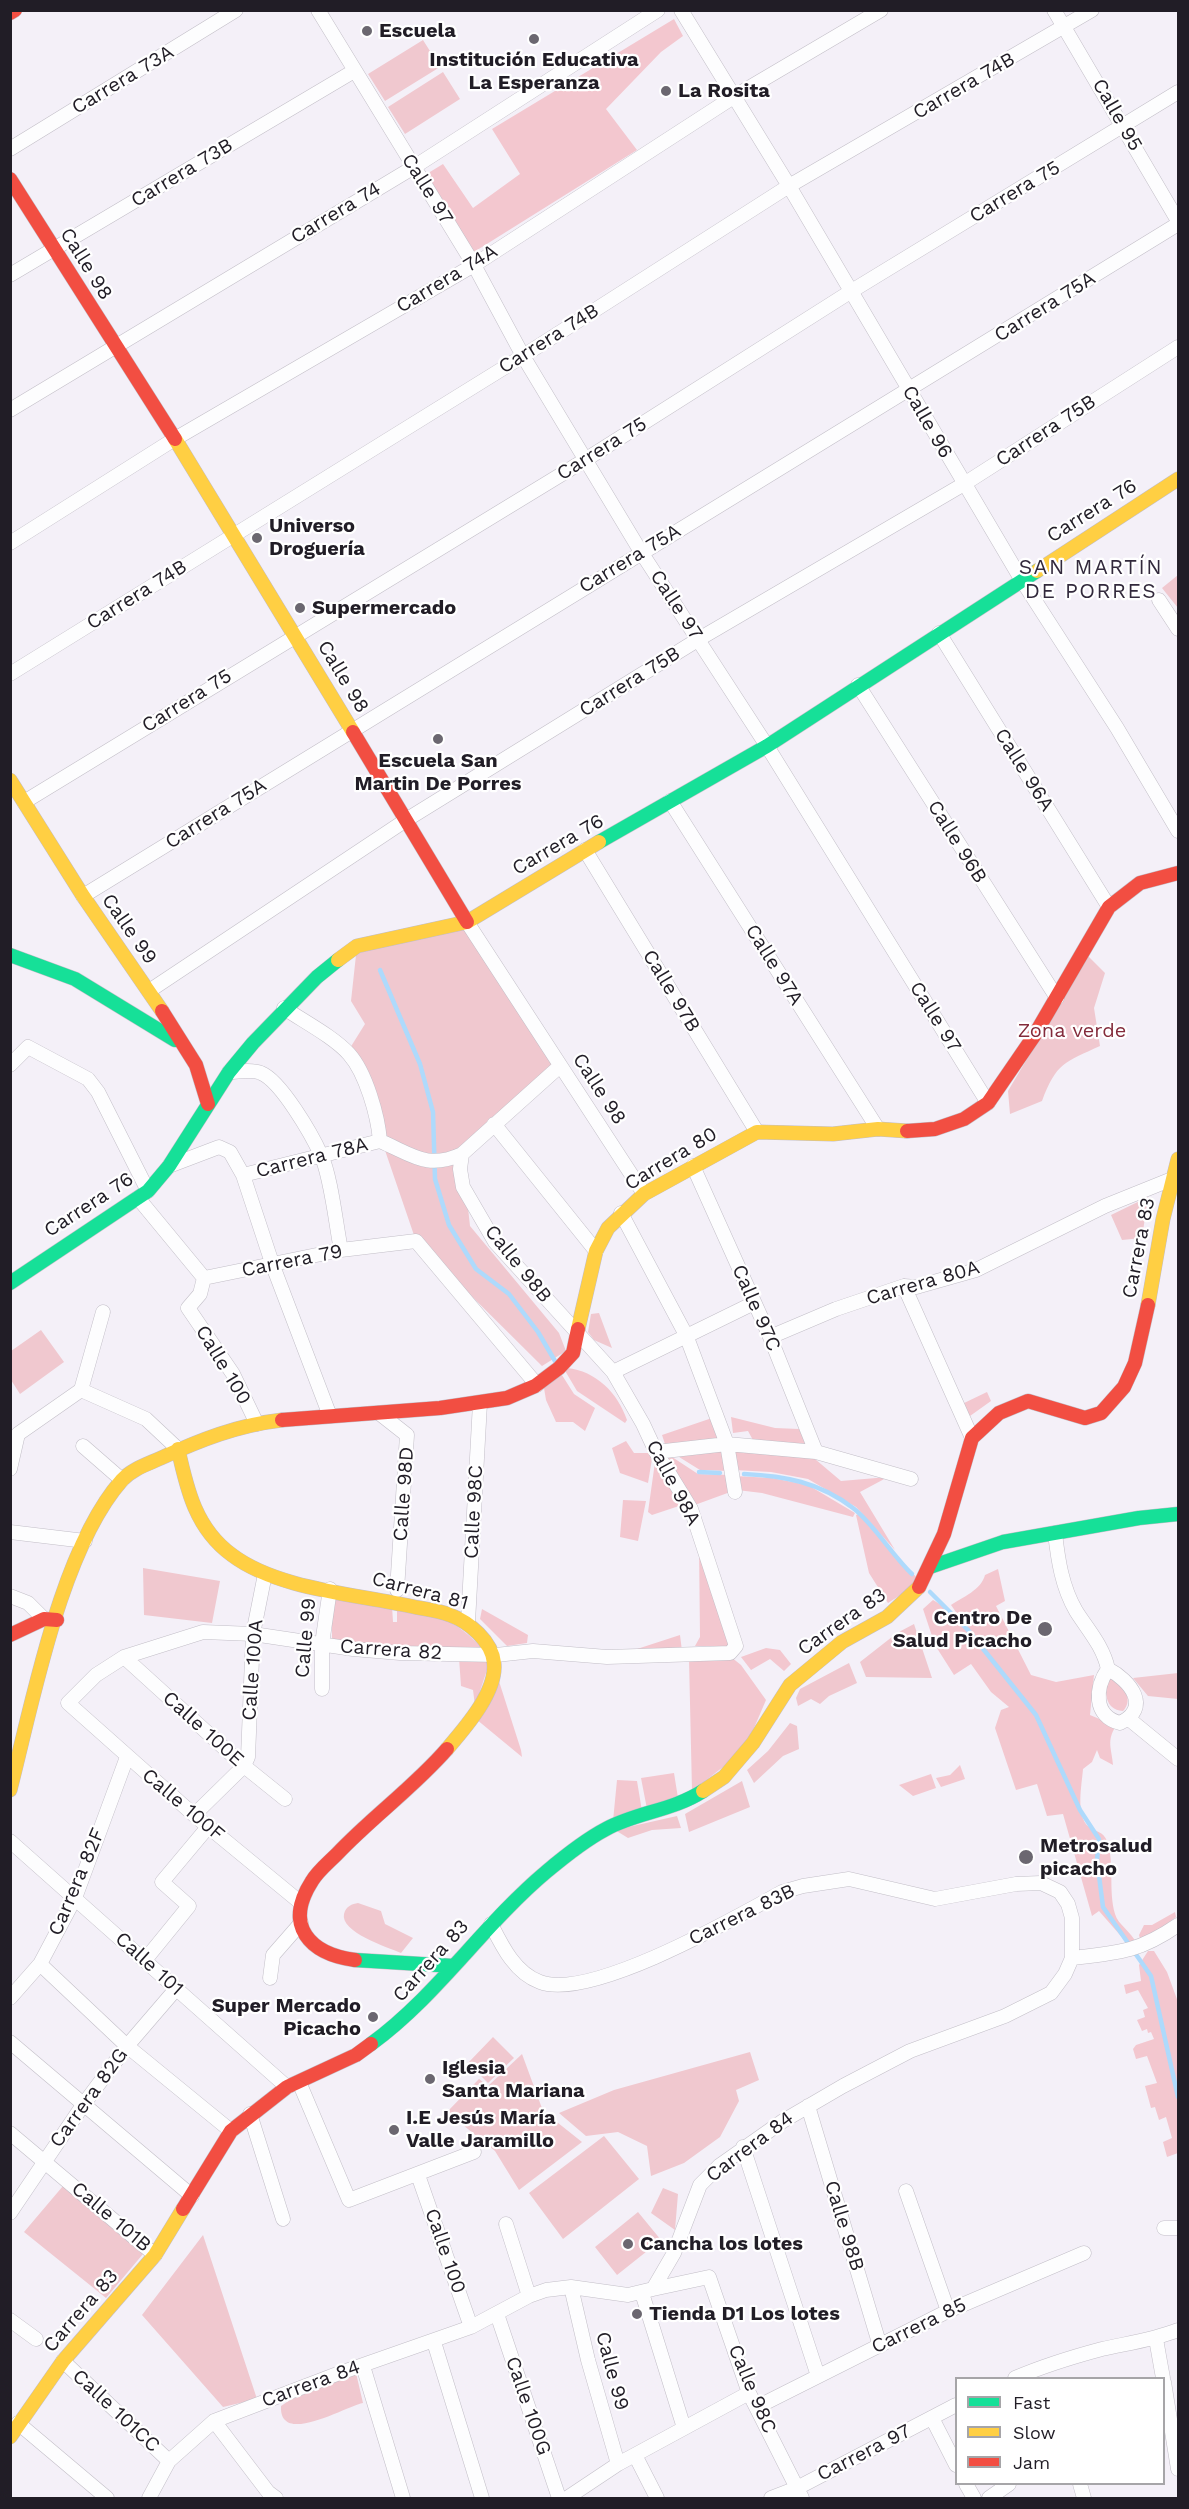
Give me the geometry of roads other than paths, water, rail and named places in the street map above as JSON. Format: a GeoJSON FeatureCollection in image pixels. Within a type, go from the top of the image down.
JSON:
{"type":"FeatureCollection","features":[{"type":"Feature","properties":{"kind":"street"},"geometry":{"type":"LineString","coordinates":[[10,13],[15,10]]}},
{"type":"Feature","properties":{"kind":"street","name":"Carrera 73A"},"geometry":{"type":"LineString","coordinates":[[10,148],[236,10]]}},
{"type":"Feature","properties":{"kind":"street","name":"Calle 97"},"geometry":{"type":"LineString","coordinates":[[318,10],[474,265],[524,356],[641,552],[767,746],[988,1103]]}},
{"type":"Feature","properties":{"kind":"street","name":"Carrera 74"},"geometry":{"type":"LineString","coordinates":[[10,410],[414,167],[658,10]]}},
{"type":"Feature","properties":{"kind":"street","name":"Calle 96"},"geometry":{"type":"LineString","coordinates":[[681,10],[789,186],[1021,579],[1117,728],[1178,829]]}},
{"type":"Feature","properties":{"kind":"street","name":"Carrera 74A"},"geometry":{"type":"LineString","coordinates":[[10,543],[173,440],[474,265],[735,96],[881,10]]}},
{"type":"Feature","properties":{"kind":"street","name":"Calle 95"},"geometry":{"type":"LineString","coordinates":[[1054,10],[1179,223]]}},
{"type":"Feature","properties":{"kind":"street","name":"Carrera 74B"},"geometry":{"type":"LineString","coordinates":[[10,674],[524,356],[789,186],[1065,28],[1092,10]]}},
{"type":"Feature","properties":{"kind":"street","name":"Carrera 73B"},"geometry":{"type":"LineString","coordinates":[[10,275],[354,71]]}},
{"type":"Feature","properties":{"kind":"street","name":"Carrera 75"},"geometry":{"type":"LineString","coordinates":[[24,802],[585,460],[850,292],[1179,92]]}},
{"type":"Feature","properties":{"kind":"street","name":"Calle 98"},"geometry":{"type":"LineString","coordinates":[[10,179],[234,535],[466,922],[644,1194]]}},
{"type":"Feature","properties":{"kind":"street","name":"Carrera 75A"},"geometry":{"type":"LineString","coordinates":[[83,896],[1179,223]]}},
{"type":"Feature","properties":{"kind":"street","name":"Carrera 75B"},"geometry":{"type":"LineString","coordinates":[[149,991],[406,820],[699,639],[964,484],[1179,347]]}},
{"type":"Feature","properties":{"kind":"street","name":"Carrera 76"},"geometry":{"type":"LineString","coordinates":[[10,1283],[76,1236],[143,1195],[169,1166],[229,1072],[284,1008],[317,977],[357,946],[466,922],[585,850],[767,746],[1021,579],[1179,479]]}},
{"type":"Feature","properties":{"kind":"street"},"geometry":{"type":"LineString","coordinates":[[1159,600],[1179,629]]}},
{"type":"Feature","properties":{"kind":"street","name":"Calle 96A"},"geometry":{"type":"LineString","coordinates":[[939,633],[1109,908]]}},
{"type":"Feature","properties":{"kind":"street","name":"Calle 96B"},"geometry":{"type":"LineString","coordinates":[[858,685],[1057,998]]}},
{"type":"Feature","properties":{"kind":"street","name":"Calle 99"},"geometry":{"type":"LineString","coordinates":[[10,780],[83,896],[149,991],[179,1042],[196,1065],[208,1104]]}},
{"type":"Feature","properties":{"kind":"street","name":"Calle 97A"},"geometry":{"type":"LineString","coordinates":[[670,801],[878,1129]]}},
{"type":"Feature","properties":{"kind":"street","name":"Calle 97B"},"geometry":{"type":"LineString","coordinates":[[585,850],[757,1132]]}},
{"type":"Feature","properties":{"kind":"street","name":"Carrera 80"},"geometry":{"type":"LineString","coordinates":[[122,1480],[178,1449],[212,1436],[257,1424],[480,1403],[505,1399],[537,1385],[570,1358],[576,1346],[596,1251],[608,1228],[621,1213],[644,1194],[757,1132],[833,1134],[878,1129],[935,1129],[964,1119],[988,1103],[1057,998],[1109,908],[1124,891],[1149,877],[1179,873]]}},
{"type":"Feature","properties":{"kind":"street"},"geometry":{"type":"LineString","coordinates":[[10,955],[48,966],[85,983],[179,1042]]}},
{"type":"Feature","properties":{"kind":"street"},"geometry":{"type":"LineString","coordinates":[[284,1008],[349,1054],[360,1071],[378,1121],[380,1141],[425,1161],[442,1163],[462,1154],[560,1065]]}},
{"type":"Feature","properties":{"kind":"street"},"geometry":{"type":"LineString","coordinates":[[10,1065],[28,1047],[88,1079],[98,1092],[143,1195],[204,1278]]}},
{"type":"Feature","properties":{"kind":"street"},"geometry":{"type":"LineString","coordinates":[[229,1072],[259,1072],[266,1075],[285,1097],[322,1156],[341,1250]]}},
{"type":"Feature","properties":{"kind":"street"},"geometry":{"type":"LineString","coordinates":[[495,1124],[596,1251]]}},
{"type":"Feature","properties":{"kind":"street","name":"Carrera 78A"},"geometry":{"type":"LineString","coordinates":[[243,1175],[380,1141]]}},
{"type":"Feature","properties":{"kind":"street"},"geometry":{"type":"LineString","coordinates":[[169,1166],[219,1147],[230,1152],[243,1175],[273,1266],[330,1416]]}},
{"type":"Feature","properties":{"kind":"street","name":"Calle 98B"},"geometry":{"type":"LineString","coordinates":[[462,1154],[460,1169],[463,1187],[495,1242],[577,1334]]}},
{"type":"Feature","properties":{"kind":"street","name":"Carrera 83"},"geometry":{"type":"LineString","coordinates":[[10,2437],[63,2361],[155,2255],[231,2131],[250,2114],[293,2085],[356,2055],[392,2029],[454,1966],[491,1924],[546,1872],[607,1828],[684,1803],[724,1777],[753,1743],[790,1685],[842,1642],[887,1617],[915,1593],[930,1567],[944,1534],[972,1438],[999,1413],[1028,1401],[1085,1418],[1101,1413],[1124,1387],[1138,1352],[1172,1179],[1179,1159]]}},
{"type":"Feature","properties":{"kind":"street","name":"Calle 97C"},"geometry":{"type":"LineString","coordinates":[[693,1166],[770,1337],[816,1452]]}},
{"type":"Feature","properties":{"kind":"street","name":"Carrera 80A"},"geometry":{"type":"LineString","coordinates":[[770,1337],[904,1286],[916,1287],[976,1270],[1105,1206],[1172,1179]]}},
{"type":"Feature","properties":{"kind":"street"},"geometry":{"type":"LineString","coordinates":[[621,1213],[686,1335],[727,1444],[735,1492]]}},
{"type":"Feature","properties":{"kind":"street","name":"Carrera 79"},"geometry":{"type":"LineString","coordinates":[[204,1278],[273,1266],[341,1250],[416,1241],[537,1385]]}},
{"type":"Feature","properties":{"kind":"street","name":"Calle 100"},"geometry":{"type":"LineString","coordinates":[[204,1278],[200,1294],[188,1308],[233,1374],[257,1424]]}},
{"type":"Feature","properties":{"kind":"street"},"geometry":{"type":"LineString","coordinates":[[904,1286],[972,1438]]}},
{"type":"Feature","properties":{"kind":"street"},"geometry":{"type":"LineString","coordinates":[[613,1372],[754,1303]]}},
{"type":"Feature","properties":{"kind":"street"},"geometry":{"type":"LineString","coordinates":[[10,1469],[18,1434],[81,1390],[103,1312]]}},
{"type":"Feature","properties":{"kind":"street","name":"Calle 98A"},"geometry":{"type":"LineString","coordinates":[[577,1334],[613,1372],[643,1424],[656,1452],[692,1509],[736,1646],[735,1650]]}},
{"type":"Feature","properties":{"kind":"street"},"geometry":{"type":"LineString","coordinates":[[81,1390],[146,1419],[178,1449]]}},
{"type":"Feature","properties":{"kind":"street","name":"Calle 98C"},"geometry":{"type":"LineString","coordinates":[[468,1622],[480,1403]]}},
{"type":"Feature","properties":{"kind":"street","name":"Calle 98D"},"geometry":{"type":"LineString","coordinates":[[379,1413],[407,1435],[397,1590]]}},
{"type":"Feature","properties":{"kind":"street"},"geometry":{"type":"LineString","coordinates":[[656,1452],[727,1444],[816,1452],[911,1479]]}},
{"type":"Feature","properties":{"kind":"street"},"geometry":{"type":"LineString","coordinates":[[10,1790],[51,1620],[85,1541],[122,1480],[83,1446]]}},
{"type":"Feature","properties":{"kind":"street","name":"Carrera 81"},"geometry":{"type":"LineString","coordinates":[[178,1449],[189,1493],[202,1525],[229,1553],[265,1574],[451,1615],[468,1622],[484,1636],[496,1655]]}},
{"type":"Feature","properties":{"kind":"street"},"geometry":{"type":"LineString","coordinates":[[930,1567],[1003,1542],[1179,1514]]}},
{"type":"Feature","properties":{"kind":"street"},"geometry":{"type":"LineString","coordinates":[[10,1532],[85,1541]]}},
{"type":"Feature","properties":{"kind":"street"},"geometry":{"type":"LineString","coordinates":[[1055,1533],[1058,1557],[1068,1595],[1105,1656],[1108,1669],[1130,1685],[1134,1693],[1136,1707],[1128,1719],[1120,1723],[1110,1720],[1100,1708],[1098,1694],[1101,1679],[1108,1669]]}},
{"type":"Feature","properties":{"kind":"street","name":"Calle 100A"},"geometry":{"type":"LineString","coordinates":[[244,1766],[248,1757],[253,1634],[265,1574]]}},
{"type":"Feature","properties":{"kind":"street","name":"Calle 99"},"geometry":{"type":"LineString","coordinates":[[322,1689],[322,1644],[330,1590]]}},
{"type":"Feature","properties":{"kind":"street"},"geometry":{"type":"LineString","coordinates":[[10,1596],[28,1603],[51,1620]]}},
{"type":"Feature","properties":{"kind":"street"},"geometry":{"type":"LineString","coordinates":[[10,1635],[51,1620]]}},
{"type":"Feature","properties":{"kind":"street","name":"Carrera 82"},"geometry":{"type":"LineString","coordinates":[[68,1703],[96,1675],[124,1656],[203,1632],[253,1634],[353,1650],[399,1653],[496,1655],[533,1651],[607,1657],[730,1653],[735,1650]]}},
{"type":"Feature","properties":{"kind":"street"},"geometry":{"type":"LineString","coordinates":[[454,1966],[342,1957],[321,1951],[312,1945],[301,1923],[301,1903],[313,1879],[461,1735],[484,1700],[494,1679],[496,1655]]}},
{"type":"Feature","properties":{"kind":"street","name":"Calle 100E"},"geometry":{"type":"LineString","coordinates":[[124,1656],[244,1766],[285,1799]]}},
{"type":"Feature","properties":{"kind":"street","name":"Calle 100F"},"geometry":{"type":"LineString","coordinates":[[68,1703],[194,1815],[301,1903]]}},
{"type":"Feature","properties":{"kind":"street"},"geometry":{"type":"LineString","coordinates":[[1128,1719],[1179,1759]]}},
{"type":"Feature","properties":{"kind":"street","name":"Carrera 82F"},"geometry":{"type":"LineString","coordinates":[[10,1998],[40,1965],[75,1898],[127,1757]]}},
{"type":"Feature","properties":{"kind":"street"},"geometry":{"type":"LineString","coordinates":[[194,1815],[244,1766]]}},
{"type":"Feature","properties":{"kind":"street"},"geometry":{"type":"LineString","coordinates":[[145,1960],[189,1906],[162,1882],[208,1827]]}},
{"type":"Feature","properties":{"kind":"street","name":"Calle 101"},"geometry":{"type":"LineString","coordinates":[[10,1841],[176,1989],[293,2085],[349,2200],[418,2175]]}},
{"type":"Feature","properties":{"kind":"street","name":"Carrera 83B"},"geometry":{"type":"LineString","coordinates":[[491,1924],[502,1947],[521,1969],[540,1982],[560,1986],[604,1977],[648,1961],[782,1892],[825,1881],[849,1879],[935,1899],[1032,1883],[1051,1886],[1060,1892],[1072,1918],[1072,1958]]}},
{"type":"Feature","properties":{"kind":"street"},"geometry":{"type":"LineString","coordinates":[[270,1978],[273,1955],[301,1923]]}},
{"type":"Feature","properties":{"kind":"street"},"geometry":{"type":"LineString","coordinates":[[1072,1958],[1124,1953],[1155,1941],[1179,1925]]}},
{"type":"Feature","properties":{"kind":"street","name":"Carrera 84"},"geometry":{"type":"LineString","coordinates":[[149,2499],[169,2461],[214,2421],[434,2342],[471,2327],[529,2296],[558,2287],[628,2295],[648,2291],[674,2253],[700,2185],[743,2147],[808,2106],[910,2052],[1005,2016],[1051,1993],[1065,1974],[1072,1958]]}},
{"type":"Feature","properties":{"kind":"street"},"geometry":{"type":"LineString","coordinates":[[40,1965],[127,2046],[231,2131]]}},
{"type":"Feature","properties":{"kind":"street","name":"Carrera 82G"},"geometry":{"type":"LineString","coordinates":[[10,2213],[38,2175],[44,2161],[83,2105],[127,2046],[176,1989]]}},
{"type":"Feature","properties":{"kind":"street"},"geometry":{"type":"LineString","coordinates":[[10,2042],[192,2196]]}},
{"type":"Feature","properties":{"kind":"street","name":"Calle 98B"},"geometry":{"type":"LineString","coordinates":[[808,2106],[880,2346]]}},
{"type":"Feature","properties":{"kind":"street"},"geometry":{"type":"LineString","coordinates":[[250,2114],[283,2220]]}},
{"type":"Feature","properties":{"kind":"street","name":"Calle 101B"},"geometry":{"type":"LineString","coordinates":[[10,2133],[155,2255]]}},
{"type":"Feature","properties":{"kind":"street"},"geometry":{"type":"LineString","coordinates":[[743,2147],[818,2376]]}},
{"type":"Feature","properties":{"kind":"street"},"geometry":{"type":"LineString","coordinates":[[418,2175],[474,2152]]}},
{"type":"Feature","properties":{"kind":"street","name":"Calle 100"},"geometry":{"type":"LineString","coordinates":[[418,2175],[471,2327]]}},
{"type":"Feature","properties":{"kind":"street"},"geometry":{"type":"LineString","coordinates":[[906,2191],[948,2311]]}},
{"type":"Feature","properties":{"kind":"street"},"geometry":{"type":"LineString","coordinates":[[506,2224],[529,2296]]}},
{"type":"Feature","properties":{"kind":"street"},"geometry":{"type":"LineString","coordinates":[[1164,2228],[1179,2228]]}},
{"type":"Feature","properties":{"kind":"street","name":"Carrera 85"},"geometry":{"type":"LineString","coordinates":[[757,2407],[948,2311],[1084,2253]]}},
{"type":"Feature","properties":{"kind":"street","name":"Calle 98C"},"geometry":{"type":"LineString","coordinates":[[648,2291],[710,2277],[749,2392],[800,2493]]}},
{"type":"Feature","properties":{"kind":"street","name":"Calle 99"},"geometry":{"type":"LineString","coordinates":[[571,2287],[588,2360],[618,2464]]}},
{"type":"Feature","properties":{"kind":"street"},"geometry":{"type":"LineString","coordinates":[[648,2291],[684,2428]]}},
{"type":"Feature","properties":{"kind":"street","name":"Calle 100G"},"geometry":{"type":"LineString","coordinates":[[497,2314],[559,2499]]}},
{"type":"Feature","properties":{"kind":"street"},"geometry":{"type":"LineString","coordinates":[[10,2320],[36,2339]]}},
{"type":"Feature","properties":{"kind":"street"},"geometry":{"type":"LineString","coordinates":[[1024,2377],[1043,2373],[1104,2349],[1156,2339],[1179,2330]]}},
{"type":"Feature","properties":{"kind":"street"},"geometry":{"type":"LineString","coordinates":[[1156,2339],[1162,2377]]}},
{"type":"Feature","properties":{"kind":"street"},"geometry":{"type":"LineString","coordinates":[[434,2342],[482,2499]]}},
{"type":"Feature","properties":{"kind":"street","name":"Calle 101CC"},"geometry":{"type":"LineString","coordinates":[[63,2361],[169,2461]]}},
{"type":"Feature","properties":{"kind":"street"},"geometry":{"type":"LineString","coordinates":[[363,2366],[403,2499]]}},
{"type":"Feature","properties":{"kind":"street"},"geometry":{"type":"LineString","coordinates":[[1165,2391],[1179,2469]]}},
{"type":"Feature","properties":{"kind":"street"},"geometry":{"type":"LineString","coordinates":[[567,2499],[618,2464],[749,2392]]}},
{"type":"Feature","properties":{"kind":"street","name":"Carrera 97"},"geometry":{"type":"LineString","coordinates":[[771,2499],[800,2493],[955,2406]]}},
{"type":"Feature","properties":{"kind":"street"},"geometry":{"type":"LineString","coordinates":[[932,2418],[955,2461]]}},
{"type":"Feature","properties":{"kind":"street"},"geometry":{"type":"LineString","coordinates":[[214,2421],[268,2492],[276,2499]]}},
{"type":"Feature","properties":{"kind":"street"},"geometry":{"type":"LineString","coordinates":[[18,2423],[107,2499]]}},
{"type":"Feature","properties":{"kind":"street"},"geometry":{"type":"LineString","coordinates":[[635,2455],[657,2499]]}},
{"type":"Feature","properties":{"kind":"street"},"geometry":{"type":"LineString","coordinates":[[967,2485],[974,2499]]}},
{"type":"Feature","properties":{"kind":"street"},"geometry":{"type":"LineString","coordinates":[[989,2499],[1008,2485]]}},
{"type":"Feature","properties":{"kind":"waterway"},"geometry":{"type":"LineString","coordinates":[[380,970],[420,1064],[433,1112],[435,1179],[449,1225],[476,1269],[509,1294],[538,1332],[555,1361]]}},
{"type":"Feature","properties":{"kind":"waterway"},"geometry":{"type":"LineString","coordinates":[[699,1472],[720,1473]]}},
{"type":"Feature","properties":{"kind":"waterway"},"geometry":{"type":"LineString","coordinates":[[744,1474],[774,1476],[801,1482],[840,1499],[868,1522],[912,1574]]}},
{"type":"Feature","properties":{"kind":"waterway"},"geometry":{"type":"LineString","coordinates":[[930,1592],[968,1630],[1036,1715],[1080,1810],[1099,1839],[1097,1860],[1103,1907],[1151,1976],[1178,2097]]}},
{"type":"Feature","properties":{"kind":"place","name":"Escuela"},"geometry":{"type":"Point","coordinates":[367,31]}},
{"type":"Feature","properties":{"kind":"place","name":"Institución Educativa La Esperanza"},"geometry":{"type":"Point","coordinates":[534,39]}},
{"type":"Feature","properties":{"kind":"place","name":"La Rosita"},"geometry":{"type":"Point","coordinates":[666,91]}},
{"type":"Feature","properties":{"kind":"place","name":"Universo Droguería"},"geometry":{"type":"Point","coordinates":[257,538]}},
{"type":"Feature","properties":{"kind":"place","name":"Supermercado"},"geometry":{"type":"Point","coordinates":[300,608]}},
{"type":"Feature","properties":{"kind":"place","name":"Escuela San Martin De Porres"},"geometry":{"type":"Point","coordinates":[438,739]}},
{"type":"Feature","properties":{"kind":"place","name":"Centro De Salud Picacho"},"geometry":{"type":"Point","coordinates":[1045,1629]}},
{"type":"Feature","properties":{"kind":"place","name":"Metrosalud picacho"},"geometry":{"type":"Point","coordinates":[1026,1857]}},
{"type":"Feature","properties":{"kind":"place","name":"Super Mercado Picacho"},"geometry":{"type":"Point","coordinates":[373,2017]}},
{"type":"Feature","properties":{"kind":"place","name":"Iglesia Santa Mariana"},"geometry":{"type":"Point","coordinates":[430,2079]}},
{"type":"Feature","properties":{"kind":"place","name":"I.E Jesús María Valle Jaramillo"},"geometry":{"type":"Point","coordinates":[394,2130]}},
{"type":"Feature","properties":{"kind":"place","name":"Cancha los lotes"},"geometry":{"type":"Point","coordinates":[628,2244]}},
{"type":"Feature","properties":{"kind":"place","name":"Tienda D1 Los lotes"},"geometry":{"type":"Point","coordinates":[637,2314]}},
{"type":"Feature","properties":{"kind":"district","name":"SAN MARTÍN DE PORRES"},"geometry":{"type":"Point","coordinates":[1091,580]}},
{"type":"Feature","properties":{"kind":"park label","name":"Zona verde"},"geometry":{"type":"Point","coordinates":[1072,1031]}}]}
